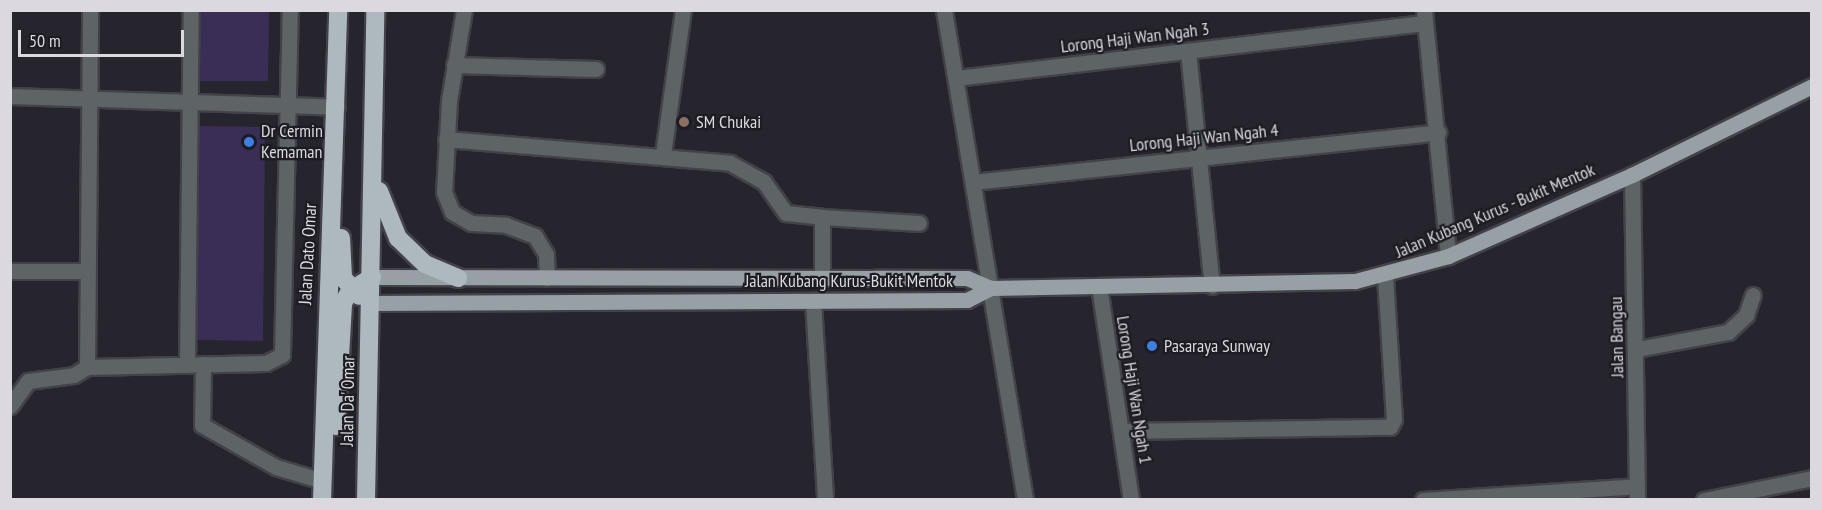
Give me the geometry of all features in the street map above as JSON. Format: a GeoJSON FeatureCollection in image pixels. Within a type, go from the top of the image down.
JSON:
{"type":"FeatureCollection","features":[{"type":"Feature","properties":{"kind":"highway","name":"Jalan Dato Omar"},"geometry":{"type":"LineString","coordinates":[[322,500],[337,107],[338,10]]}},
{"type":"Feature","properties":{"kind":"highway"},"geometry":{"type":"LineString","coordinates":[[337,107],[340,262],[350,291],[371,303],[375,177],[375,10]]}},
{"type":"Feature","properties":{"kind":"highway"},"geometry":{"type":"LineString","coordinates":[[375,177],[398,238],[425,264],[458,278]]}},
{"type":"Feature","properties":{"kind":"highway"},"geometry":{"type":"LineString","coordinates":[[332,500],[340,318],[350,291],[372,277]]}},
{"type":"Feature","properties":{"kind":"highway","name":"Jalan Da' Omar"},"geometry":{"type":"LineString","coordinates":[[366,500],[371,303]]}},
{"type":"Feature","properties":{"kind":"main road","name":"Jalan Kubang Kurus - Bukit Mentok"},"geometry":{"type":"LineString","coordinates":[[991,288],[1212,286],[1385,277],[1448,256],[1632,175],[1812,86]]}},
{"type":"Feature","properties":{"kind":"main road","name":"Jalan Kubang Kurus-Bukit Mentok"},"geometry":{"type":"LineString","coordinates":[[372,277],[967,278],[991,288]]}},
{"type":"Feature","properties":{"kind":"main road","name":"Jalan Kubang Kurus-Bukit Mentok"},"geometry":{"type":"LineString","coordinates":[[371,303],[967,300],[991,288]]}},
{"type":"Feature","properties":{"kind":"street"},"geometry":{"type":"LineString","coordinates":[[87,367],[90,10]]}},
{"type":"Feature","properties":{"kind":"street"},"geometry":{"type":"LineString","coordinates":[[187,365],[191,10]]}},
{"type":"Feature","properties":{"kind":"street"},"geometry":{"type":"LineString","coordinates":[[10,406],[28,381],[74,375],[87,367],[266,363],[282,355],[290,10]]}},
{"type":"Feature","properties":{"kind":"street"},"geometry":{"type":"LineString","coordinates":[[464,10],[454,65],[446,140],[444,192],[453,212],[471,223],[506,225],[535,236],[546,254],[547,278]]}},
{"type":"Feature","properties":{"kind":"street"},"geometry":{"type":"LineString","coordinates":[[663,154],[683,10]]}},
{"type":"Feature","properties":{"kind":"street"},"geometry":{"type":"LineString","coordinates":[[944,10],[1025,500]]}},
{"type":"Feature","properties":{"kind":"street"},"geometry":{"type":"LineString","coordinates":[[1425,17],[1438,132],[1448,256]]}},
{"type":"Feature","properties":{"kind":"street","name":"Lorong Haji Wan Ngah 3"},"geometry":{"type":"LineString","coordinates":[[956,78],[1188,51],[1425,17]]}},
{"type":"Feature","properties":{"kind":"street"},"geometry":{"type":"LineString","coordinates":[[1188,51],[1212,286]]}},
{"type":"Feature","properties":{"kind":"street"},"geometry":{"type":"LineString","coordinates":[[454,65],[596,69]]}},
{"type":"Feature","properties":{"kind":"street"},"geometry":{"type":"LineString","coordinates":[[10,96],[337,107]]}},
{"type":"Feature","properties":{"kind":"street","name":"Lorong Haji Wan Ngah 4"},"geometry":{"type":"LineString","coordinates":[[973,182],[1438,132]]}},
{"type":"Feature","properties":{"kind":"street"},"geometry":{"type":"LineString","coordinates":[[446,140],[663,154],[750,170],[786,213],[822,218],[919,223]]}},
{"type":"Feature","properties":{"kind":"street","name":"Jalan Bangau"},"geometry":{"type":"LineString","coordinates":[[1632,175],[1637,349],[1637,493]]}},
{"type":"Feature","properties":{"kind":"street"},"geometry":{"type":"LineString","coordinates":[[822,218],[822,279]]}},
{"type":"Feature","properties":{"kind":"street"},"geometry":{"type":"LineString","coordinates":[[10,271],[88,271]]}},
{"type":"Feature","properties":{"kind":"street"},"geometry":{"type":"LineString","coordinates":[[1121,431],[1390,427],[1394,418],[1385,277]]}},
{"type":"Feature","properties":{"kind":"street","name":"Lorong Haji Wan Ngah 1"},"geometry":{"type":"LineString","coordinates":[[1099,286],[1131,500]]}},
{"type":"Feature","properties":{"kind":"street"},"geometry":{"type":"LineString","coordinates":[[1637,349],[1728,332],[1746,315],[1754,295]]}},
{"type":"Feature","properties":{"kind":"street"},"geometry":{"type":"LineString","coordinates":[[813,301],[825,500]]}},
{"type":"Feature","properties":{"kind":"street"},"geometry":{"type":"LineString","coordinates":[[203,364],[202,425],[276,467],[323,481]]}},
{"type":"Feature","properties":{"kind":"street"},"geometry":{"type":"LineString","coordinates":[[1704,500],[1812,478]]}},
{"type":"Feature","properties":{"kind":"street"},"geometry":{"type":"LineString","coordinates":[[1423,500],[1637,493]]}},
{"type":"Feature","properties":{"kind":"building"},"geometry":{"type":"Polygon","coordinates":[[[201,10],[269,10],[268,81],[200,81],[201,10]]]}},
{"type":"Feature","properties":{"kind":"building"},"geometry":{"type":"Polygon","coordinates":[[[199,126],[265,127],[263,341],[197,340],[199,126]]]}},
{"type":"Feature","properties":{"kind":"place","name":"SM Chukai"},"geometry":{"type":"Point","coordinates":[684,122]}},
{"type":"Feature","properties":{"kind":"place","name":"Dr Cermin Kemaman"},"geometry":{"type":"Point","coordinates":[249,142]}},
{"type":"Feature","properties":{"kind":"place","name":"Pasaraya Sunway"},"geometry":{"type":"Point","coordinates":[1152,346]}}]}
